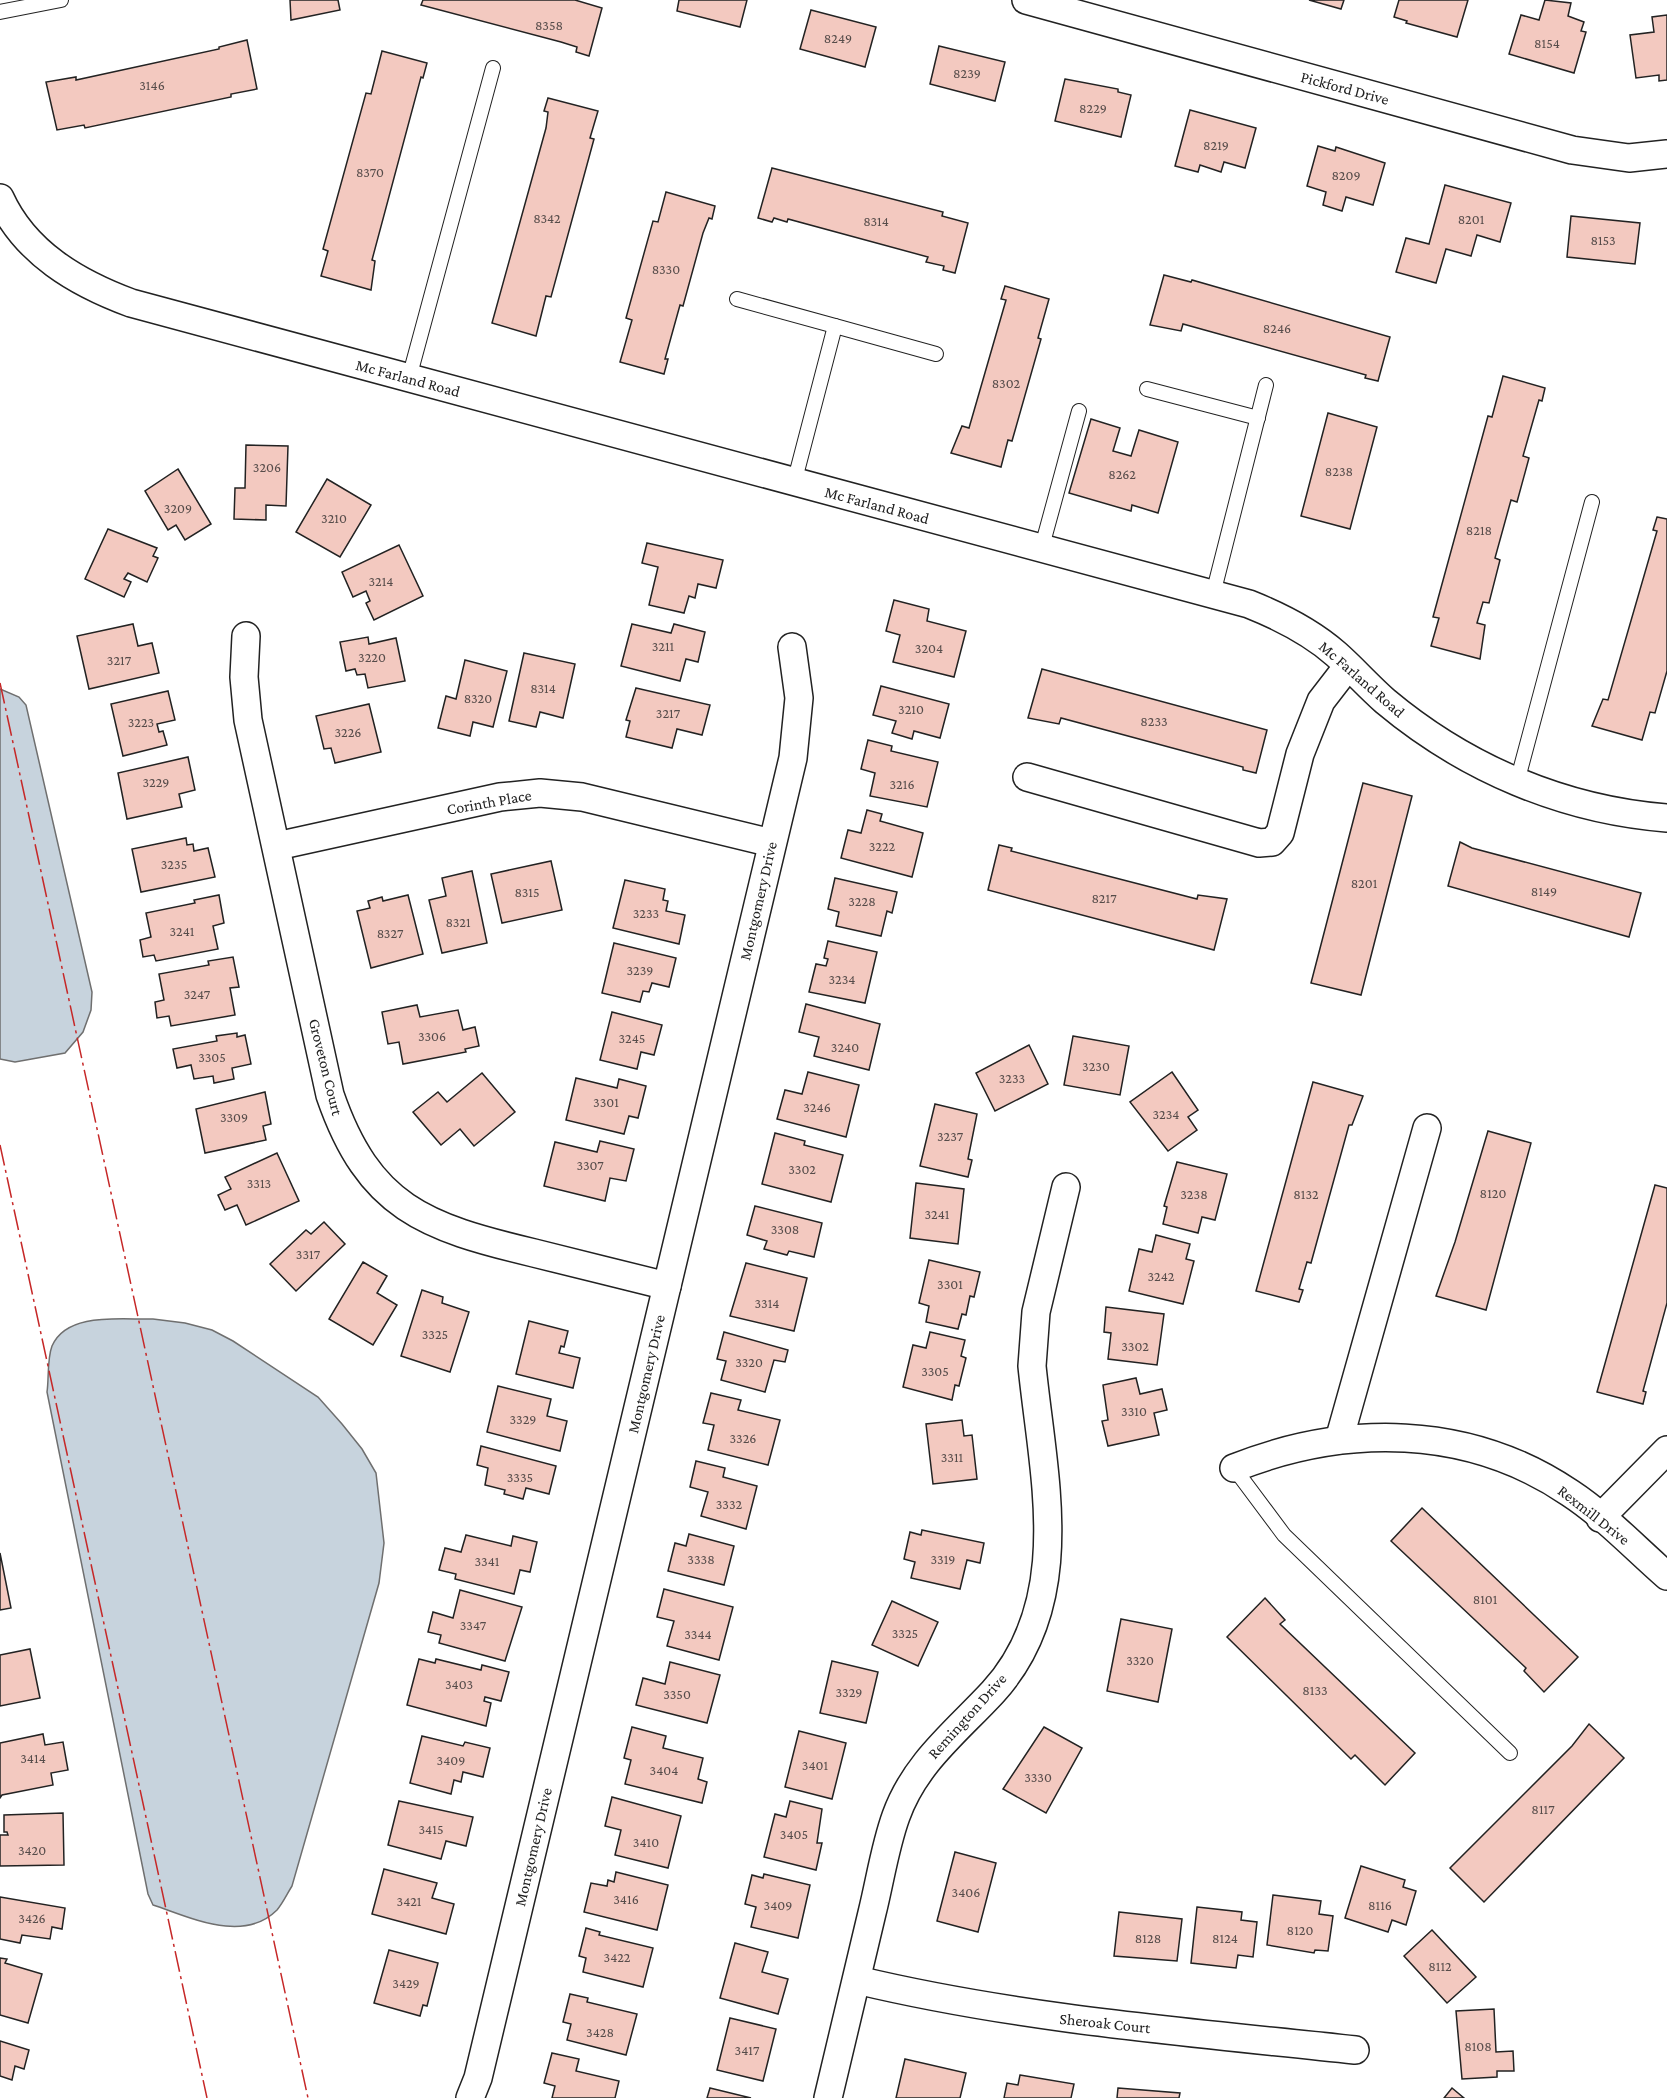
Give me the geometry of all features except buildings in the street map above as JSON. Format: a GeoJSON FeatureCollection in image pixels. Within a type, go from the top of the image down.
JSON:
{"type":"FeatureCollection","features":[{"type":"Feature","properties":{"kind":"street","name":"Pickford Drive"},"geometry":{"type":"LineString","coordinates":[[1026,0],[1572,150],[1629,158],[1667,154]]}},
{"type":"Feature","properties":{"kind":"street","name":"Mc Farland Road"},"geometry":{"type":"LineString","coordinates":[[0,198],[21,231],[50,260],[78,280],[131,303],[1041,550],[1213,594],[1276,615],[1324,645],[1384,700],[1427,734],[1486,768],[1516,782],[1582,804],[1667,818]]}},
{"type":"Feature","properties":{"kind":"street","name":"Groveton Court"},"geometry":{"type":"LineString","coordinates":[[246,636],[244,677],[248,720],[334,1112],[355,1153],[382,1187],[422,1217],[456,1233],[667,1286]]}},
{"type":"Feature","properties":{"kind":"street","name":"Montgomery Drive"},"geometry":{"type":"LineString","coordinates":[[470,2098],[478,2078],[794,758],[799,698],[792,648]]}},
{"type":"Feature","properties":{"kind":"street"},"geometry":{"type":"LineString","coordinates":[[1027,777],[1259,843],[1272,842],[1280,833],[1300,754],[1321,701],[1348,666]]}},
{"type":"Feature","properties":{"kind":"street","name":"Corinth Place"},"geometry":{"type":"LineString","coordinates":[[277,846],[500,797],[540,793],[582,797],[772,843]]}},
{"type":"Feature","properties":{"kind":"street"},"geometry":{"type":"LineString","coordinates":[[1339,1440],[1427,1128]]}},
{"type":"Feature","properties":{"kind":"street","name":"Remington Drive"},"geometry":{"type":"LineString","coordinates":[[828,2098],[896,1815],[921,1767],[994,1690],[1010,1668],[1031,1632],[1045,1592],[1050,1550],[1032,1366],[1033,1339],[1036,1312],[1066,1187]]}},
{"type":"Feature","properties":{"kind":"street","name":"Rexmill Drive"},"geometry":{"type":"LineString","coordinates":[[1234,1468],[1285,1450],[1339,1440],[1377,1437],[1422,1440],[1497,1457],[1569,1493],[1667,1576]]}},
{"type":"Feature","properties":{"kind":"street"},"geometry":{"type":"LineString","coordinates":[[1600,1518],[1667,1450]]}},
{"type":"Feature","properties":{"kind":"street","name":"Sheroak Court"},"geometry":{"type":"LineString","coordinates":[[857,1980],[938,1998],[1023,2013],[1355,2050]]}},
{"type":"Feature","properties":{"kind":"lane"},"geometry":{"type":"LineString","coordinates":[[0,12],[61,0]]}},
{"type":"Feature","properties":{"kind":"lane"},"geometry":{"type":"LineString","coordinates":[[409,378],[493,68]]}},
{"type":"Feature","properties":{"kind":"lane"},"geometry":{"type":"LineString","coordinates":[[737,299],[936,354]]}},
{"type":"Feature","properties":{"kind":"lane"},"geometry":{"type":"LineString","coordinates":[[794,483],[836,326]]}},
{"type":"Feature","properties":{"kind":"lane"},"geometry":{"type":"LineString","coordinates":[[1213,594],[1266,385]]}},
{"type":"Feature","properties":{"kind":"lane"},"geometry":{"type":"LineString","coordinates":[[1147,389],[1258,418]]}},
{"type":"Feature","properties":{"kind":"lane"},"geometry":{"type":"LineString","coordinates":[[1041,550],[1079,411]]}},
{"type":"Feature","properties":{"kind":"lane"},"geometry":{"type":"LineString","coordinates":[[1516,782],[1592,502]]}},
{"type":"Feature","properties":{"kind":"lane"},"geometry":{"type":"LineString","coordinates":[[1234,1468],[1284,1535],[1510,1753]]}},
{"type":"Feature","properties":{"kind":"shaded area"},"geometry":{"type":"Polygon","coordinates":[[[0,689],[19,697],[26,705],[92,992],[91,1010],[83,1032],[65,1053],[15,1062],[0,1059],[0,689]]]}},
{"type":"Feature","properties":{"kind":"shaded area"},"geometry":{"type":"Polygon","coordinates":[[[153,1319],[185,1323],[212,1330],[233,1341],[318,1397],[362,1449],[376,1473],[384,1543],[379,1583],[292,1886],[277,1910],[263,1920],[248,1925],[233,1927],[200,1921],[153,1905],[148,1894],[47,1392],[52,1346],[59,1335],[70,1327],[97,1320],[153,1319]]]}},
{"type":"Feature","properties":{"kind":"power"},"geometry":{"type":"LineString","coordinates":[[0,683],[308,2098]]}},
{"type":"Feature","properties":{"kind":"power"},"geometry":{"type":"LineString","coordinates":[[0,1145],[207,2098]]}}]}
